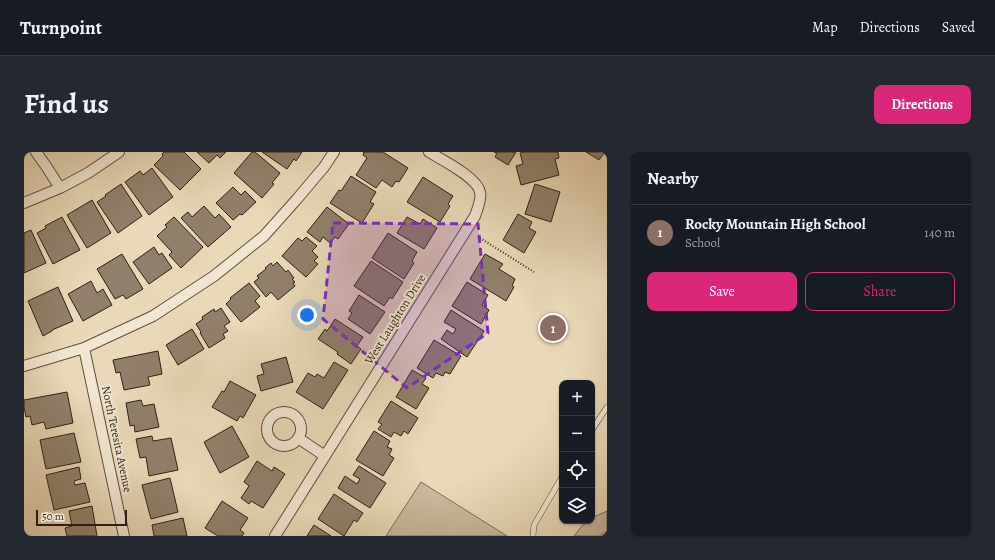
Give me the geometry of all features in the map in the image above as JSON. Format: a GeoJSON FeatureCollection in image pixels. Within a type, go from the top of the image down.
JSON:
{"type":"FeatureCollection","features":[{"type":"Feature","properties":{"kind":"street"},"geometry":{"type":"LineString","coordinates":[[36,152],[60,188]]}},
{"type":"Feature","properties":{"kind":"street"},"geometry":{"type":"LineString","coordinates":[[24,203],[60,188],[88,173],[119,152]]}},
{"type":"Feature","properties":{"kind":"street"},"geometry":{"type":"LineString","coordinates":[[24,366],[84,348],[154,316],[214,276],[264,236],[297,200],[324,167],[334,152]]}},
{"type":"Feature","properties":{"kind":"street","name":"West Laughton Drive"},"geometry":{"type":"LineString","coordinates":[[275,536],[474,216],[479,205],[481,193],[476,183],[469,176],[429,152]]}},
{"type":"Feature","properties":{"kind":"street","name":"North Teresita Avenue"},"geometry":{"type":"LineString","coordinates":[[84,348],[124,536]]}},
{"type":"Feature","properties":{"kind":"street"},"geometry":{"type":"LineString","coordinates":[[298,438],[325,456]]}},
{"type":"Feature","properties":{"kind":"lane"},"geometry":{"type":"LineString","coordinates":[[595,425],[607,407]]}},
{"type":"Feature","properties":{"kind":"lane"},"geometry":{"type":"LineString","coordinates":[[532,536],[534,525],[559,482]]}},
{"type":"Feature","properties":{"kind":"path"},"geometry":{"type":"LineString","coordinates":[[480,238],[534,272]]}},
{"type":"Feature","properties":{"kind":"highlighted area"},"geometry":{"type":"Polygon","coordinates":[[[333,223],[478,224],[488,333],[407,388],[323,319],[333,223]]]}},
{"type":"Feature","properties":{"kind":"shaded area"},"geometry":{"type":"Polygon","coordinates":[[[421,482],[507,536],[386,536],[421,482]]]}},
{"type":"Feature","properties":{"kind":"shaded area"},"geometry":{"type":"Polygon","coordinates":[[[607,511],[607,531],[599,536],[574,536],[584,524],[595,524],[595,517],[607,511]]]}},
{"type":"Feature","properties":{"kind":"building"},"geometry":{"type":"Polygon","coordinates":[[[164,152],[184,152],[201,169],[180,190],[154,165],[163,156],[162,154],[164,152]]]}},
{"type":"Feature","properties":{"kind":"building"},"geometry":{"type":"Polygon","coordinates":[[[197,152],[226,152],[220,158],[217,155],[209,163],[197,152]]]}},
{"type":"Feature","properties":{"kind":"building"},"geometry":{"type":"Polygon","coordinates":[[[252,152],[255,152],[280,173],[272,183],[274,184],[262,198],[234,173],[252,152]]]}},
{"type":"Feature","properties":{"kind":"building"},"geometry":{"type":"Polygon","coordinates":[[[262,152],[302,152],[296,161],[294,159],[287,169],[262,152]]]}},
{"type":"Feature","properties":{"kind":"building"},"geometry":{"type":"Polygon","coordinates":[[[364,152],[383,152],[408,168],[399,182],[396,181],[392,187],[382,180],[376,188],[356,175],[367,158],[363,155],[364,152]]]}},
{"type":"Feature","properties":{"kind":"building"},"geometry":{"type":"Polygon","coordinates":[[[494,152],[516,152],[508,165],[495,157],[497,153],[494,152]]]}},
{"type":"Feature","properties":{"kind":"building"},"geometry":{"type":"Polygon","coordinates":[[[558,152],[559,158],[555,159],[559,175],[521,185],[516,166],[523,164],[520,153],[558,152]]]}},
{"type":"Feature","properties":{"kind":"building"},"geometry":{"type":"Polygon","coordinates":[[[586,152],[605,152],[599,160],[586,152]]]}},
{"type":"Feature","properties":{"kind":"building"},"geometry":{"type":"Polygon","coordinates":[[[152,168],[173,197],[149,215],[125,182],[140,171],[143,175],[152,168]]]}},
{"type":"Feature","properties":{"kind":"building"},"geometry":{"type":"Polygon","coordinates":[[[351,176],[376,192],[370,202],[374,204],[362,223],[330,203],[339,190],[341,191],[351,176]]]}},
{"type":"Feature","properties":{"kind":"building"},"geometry":{"type":"Polygon","coordinates":[[[423,177],[453,196],[448,204],[450,206],[440,222],[407,202],[423,177]]]}},
{"type":"Feature","properties":{"kind":"building"},"geometry":{"type":"Polygon","coordinates":[[[121,184],[142,216],[118,233],[97,202],[121,184]]]}},
{"type":"Feature","properties":{"kind":"building"},"geometry":{"type":"Polygon","coordinates":[[[535,184],[560,192],[551,222],[525,214],[535,184]]]}},
{"type":"Feature","properties":{"kind":"building"},"geometry":{"type":"Polygon","coordinates":[[[233,187],[241,195],[245,191],[256,202],[242,215],[240,214],[233,220],[216,203],[233,187]]]}},
{"type":"Feature","properties":{"kind":"building"},"geometry":{"type":"Polygon","coordinates":[[[92,200],[111,233],[87,248],[67,215],[92,200]]]}},
{"type":"Feature","properties":{"kind":"building"},"geometry":{"type":"Polygon","coordinates":[[[204,206],[215,218],[219,214],[231,227],[208,247],[181,218],[188,212],[192,217],[204,206]]]}},
{"type":"Feature","properties":{"kind":"building"},"geometry":{"type":"Polygon","coordinates":[[[327,207],[349,224],[338,239],[335,237],[330,243],[323,237],[320,242],[307,232],[327,207]]]}},
{"type":"Feature","properties":{"kind":"building"},"geometry":{"type":"Polygon","coordinates":[[[518,214],[532,222],[529,228],[536,232],[524,253],[503,240],[518,214]]]}},
{"type":"Feature","properties":{"kind":"building"},"geometry":{"type":"Polygon","coordinates":[[[62,217],[80,250],[53,264],[37,233],[46,228],[45,226],[62,217]]]}},
{"type":"Feature","properties":{"kind":"building"},"geometry":{"type":"Polygon","coordinates":[[[174,217],[203,247],[181,268],[169,255],[172,252],[157,236],[167,227],[165,225],[174,217]]]}},
{"type":"Feature","properties":{"kind":"building"},"geometry":{"type":"Polygon","coordinates":[[[407,217],[420,224],[423,219],[437,228],[424,249],[397,233],[407,217]]]}},
{"type":"Feature","properties":{"kind":"building"},"geometry":{"type":"Polygon","coordinates":[[[31,230],[46,263],[24,273],[24,233],[31,230]]]}},
{"type":"Feature","properties":{"kind":"building"},"geometry":{"type":"Polygon","coordinates":[[[388,233],[417,252],[412,261],[414,263],[404,279],[372,258],[388,233]]]}},
{"type":"Feature","properties":{"kind":"building"},"geometry":{"type":"Polygon","coordinates":[[[306,237],[317,246],[312,251],[318,257],[314,261],[318,264],[306,277],[282,256],[298,238],[302,241],[306,237]]]}},
{"type":"Feature","properties":{"kind":"building"},"geometry":{"type":"Polygon","coordinates":[[[154,247],[159,255],[162,253],[172,268],[149,284],[133,262],[154,247]]]}},
{"type":"Feature","properties":{"kind":"building"},"geometry":{"type":"Polygon","coordinates":[[[122,254],[143,289],[126,299],[123,295],[115,299],[97,269],[122,254]]]}},
{"type":"Feature","properties":{"kind":"building"},"geometry":{"type":"Polygon","coordinates":[[[485,254],[503,264],[499,269],[515,279],[512,286],[514,287],[506,301],[470,279],[485,254]]]}},
{"type":"Feature","properties":{"kind":"building"},"geometry":{"type":"Polygon","coordinates":[[[371,261],[403,282],[392,299],[390,297],[384,306],[354,286],[371,261]]]}},
{"type":"Feature","properties":{"kind":"building"},"geometry":{"type":"Polygon","coordinates":[[[277,262],[286,272],[288,270],[295,282],[293,283],[295,286],[278,300],[271,292],[266,297],[254,282],[259,278],[257,276],[266,269],[265,268],[271,263],[273,266],[277,262]]]}},
{"type":"Feature","properties":{"kind":"building"},"geometry":{"type":"Polygon","coordinates":[[[91,281],[97,293],[103,289],[112,305],[83,321],[68,294],[91,281]]]}},
{"type":"Feature","properties":{"kind":"building"},"geometry":{"type":"Polygon","coordinates":[[[467,282],[488,295],[482,305],[489,310],[481,324],[452,306],[467,282]]]}},
{"type":"Feature","properties":{"kind":"building"},"geometry":{"type":"Polygon","coordinates":[[[249,283],[260,296],[255,301],[260,307],[241,322],[226,304],[231,299],[230,298],[249,283]]]}},
{"type":"Feature","properties":{"kind":"building"},"geometry":{"type":"Polygon","coordinates":[[[58,287],[73,321],[52,330],[43,336],[28,301],[58,287]]]}},
{"type":"Feature","properties":{"kind":"building"},"geometry":{"type":"Polygon","coordinates":[[[359,295],[385,312],[370,334],[348,319],[352,313],[349,311],[359,295]]]}},
{"type":"Feature","properties":{"kind":"building"},"geometry":{"type":"Polygon","coordinates":[[[221,308],[230,322],[224,326],[228,331],[223,334],[225,338],[209,348],[196,324],[203,319],[202,317],[214,309],[215,312],[221,308]]]}},
{"type":"Feature","properties":{"kind":"building"},"geometry":{"type":"Polygon","coordinates":[[[451,310],[484,331],[467,357],[441,339],[447,330],[453,334],[456,329],[444,322],[451,310]]]}},
{"type":"Feature","properties":{"kind":"building"},"geometry":{"type":"Polygon","coordinates":[[[335,319],[363,337],[357,346],[361,349],[351,364],[337,354],[338,352],[318,339],[325,329],[327,331],[335,319]]]}},
{"type":"Feature","properties":{"kind":"building"},"geometry":{"type":"Polygon","coordinates":[[[192,329],[204,349],[178,365],[166,345],[192,329]]]}},
{"type":"Feature","properties":{"kind":"building"},"geometry":{"type":"Polygon","coordinates":[[[434,340],[461,356],[450,374],[445,372],[443,376],[436,373],[433,378],[417,368],[434,340]]]}},
{"type":"Feature","properties":{"kind":"building"},"geometry":{"type":"Polygon","coordinates":[[[158,351],[162,374],[148,377],[150,385],[124,390],[120,372],[116,373],[113,360],[158,351]]]}},
{"type":"Feature","properties":{"kind":"building"},"geometry":{"type":"Polygon","coordinates":[[[286,357],[293,382],[261,391],[257,376],[264,374],[261,364],[286,357]]]}},
{"type":"Feature","properties":{"kind":"building"},"geometry":{"type":"Polygon","coordinates":[[[334,362],[348,370],[323,409],[296,392],[308,373],[315,377],[317,374],[324,378],[334,362]]]}},
{"type":"Feature","properties":{"kind":"building"},"geometry":{"type":"Polygon","coordinates":[[[412,370],[426,378],[422,384],[429,388],[416,409],[396,397],[412,370]]]}},
{"type":"Feature","properties":{"kind":"building"},"geometry":{"type":"Polygon","coordinates":[[[230,381],[256,395],[243,418],[240,416],[237,421],[212,407],[222,391],[224,392],[230,381]]]}},
{"type":"Feature","properties":{"kind":"building"},"geometry":{"type":"Polygon","coordinates":[[[67,392],[73,423],[46,429],[44,422],[32,425],[30,416],[26,417],[24,400],[67,392]]]}},
{"type":"Feature","properties":{"kind":"building"},"geometry":{"type":"Polygon","coordinates":[[[141,400],[143,406],[154,404],[159,427],[135,432],[134,425],[130,426],[126,403],[141,400]]]}},
{"type":"Feature","properties":{"kind":"building"},"geometry":{"type":"Polygon","coordinates":[[[391,401],[418,418],[408,434],[404,431],[401,436],[394,432],[391,437],[378,429],[382,424],[378,422],[391,401]]]}},
{"type":"Feature","properties":{"kind":"building"},"geometry":{"type":"Polygon","coordinates":[[[232,426],[249,457],[220,473],[204,442],[232,426]]]}},
{"type":"Feature","properties":{"kind":"building"},"geometry":{"type":"Polygon","coordinates":[[[374,431],[390,441],[387,447],[392,449],[389,455],[394,458],[383,476],[356,460],[374,431]]]}},
{"type":"Feature","properties":{"kind":"building"},"geometry":{"type":"Polygon","coordinates":[[[74,433],[81,462],[46,469],[40,440],[74,433]]]}},
{"type":"Feature","properties":{"kind":"building"},"geometry":{"type":"Polygon","coordinates":[[[152,436],[153,441],[171,438],[178,470],[149,476],[146,457],[140,458],[136,439],[152,436]]]}},
{"type":"Feature","properties":{"kind":"building"},"geometry":{"type":"Polygon","coordinates":[[[257,461],[272,471],[274,467],[285,474],[263,508],[251,501],[249,504],[241,498],[249,486],[244,482],[257,461]]]}},
{"type":"Feature","properties":{"kind":"building"},"geometry":{"type":"Polygon","coordinates":[[[359,466],[386,483],[370,508],[338,488],[345,476],[357,484],[360,479],[353,475],[359,466]]]}},
{"type":"Feature","properties":{"kind":"building"},"geometry":{"type":"Polygon","coordinates":[[[79,467],[81,479],[74,481],[75,485],[85,483],[90,502],[54,510],[46,475],[79,467]]]}},
{"type":"Feature","properties":{"kind":"building"},"geometry":{"type":"Polygon","coordinates":[[[170,478],[178,512],[151,519],[142,485],[170,478]]]}},
{"type":"Feature","properties":{"kind":"building"},"geometry":{"type":"Polygon","coordinates":[[[334,494],[363,513],[357,522],[354,520],[344,536],[318,519],[334,494]]]}},
{"type":"Feature","properties":{"kind":"building"},"geometry":{"type":"Polygon","coordinates":[[[222,501],[248,518],[240,530],[244,533],[242,536],[218,536],[205,528],[222,501]]]}},
{"type":"Feature","properties":{"kind":"building"},"geometry":{"type":"Polygon","coordinates":[[[92,506],[97,536],[67,536],[65,528],[72,526],[69,511],[92,506]]]}},
{"type":"Feature","properties":{"kind":"building"},"geometry":{"type":"Polygon","coordinates":[[[183,518],[187,536],[154,536],[152,525],[183,518]]]}},
{"type":"Feature","properties":{"kind":"building"},"geometry":{"type":"Polygon","coordinates":[[[314,525],[331,536],[307,536],[314,525]]]}},
{"type":"Feature","properties":{"kind":"place","name":"Rocky Mountain High School"},"geometry":{"type":"Point","coordinates":[553,328]}}]}
